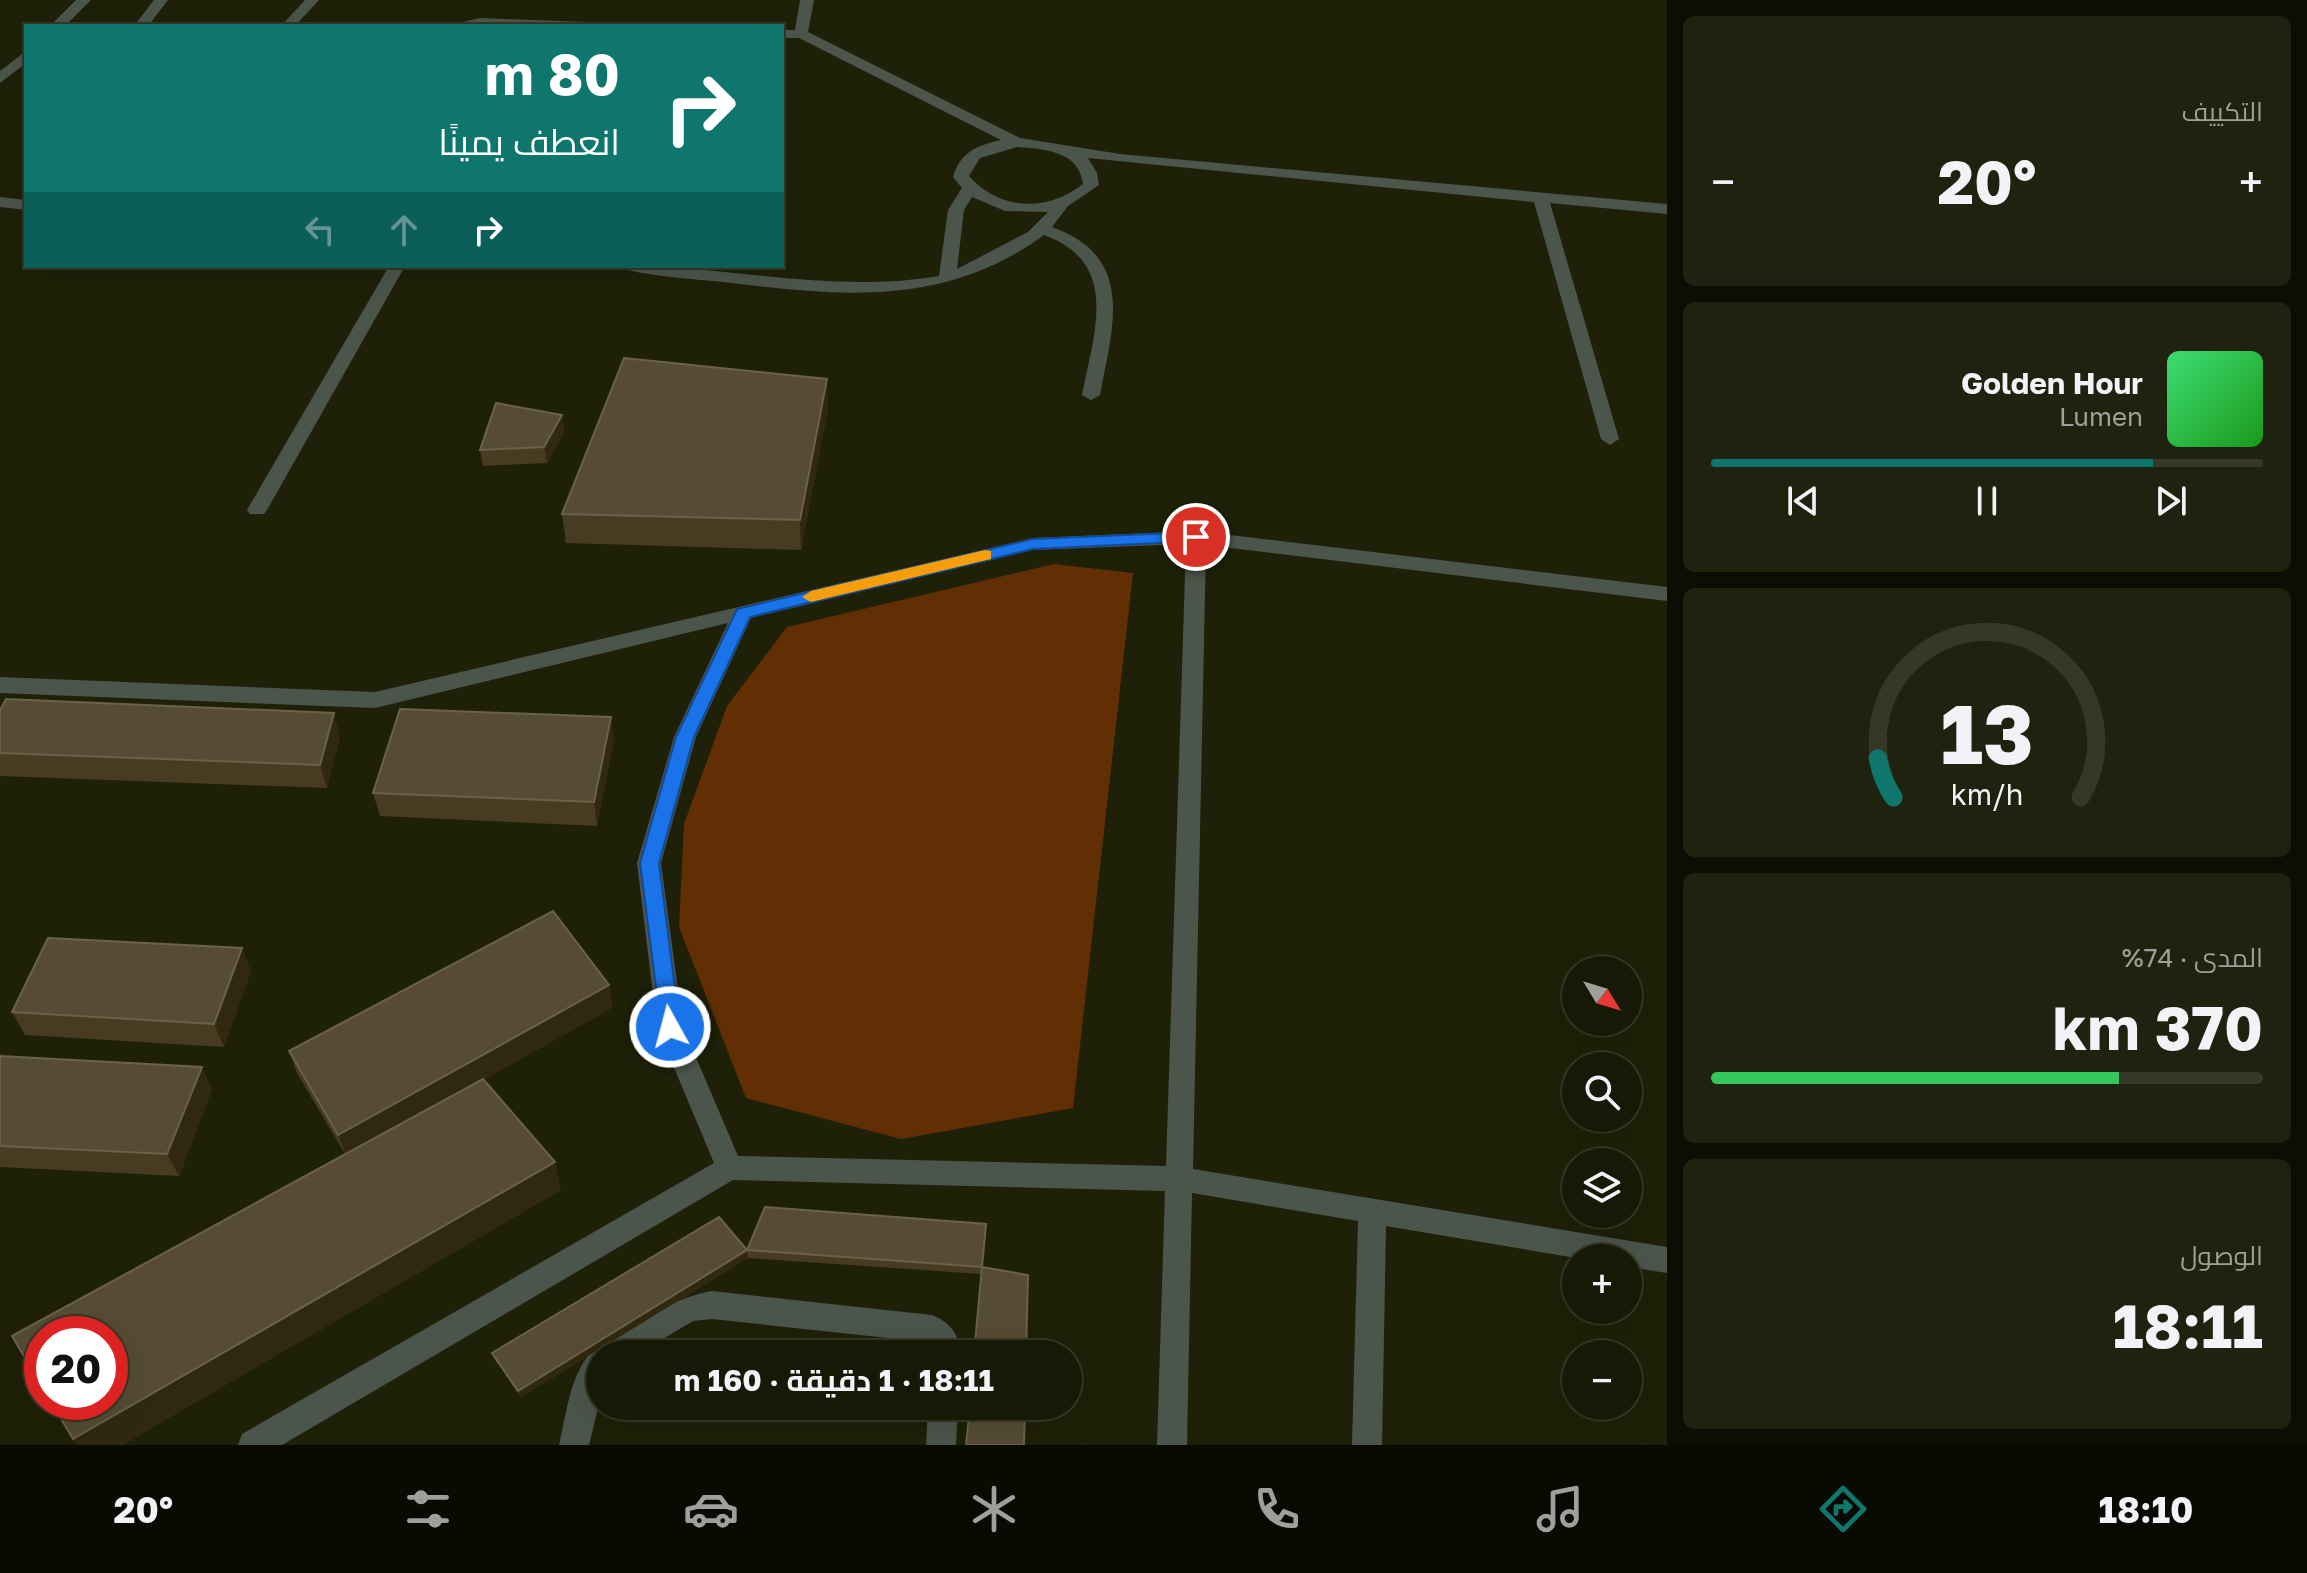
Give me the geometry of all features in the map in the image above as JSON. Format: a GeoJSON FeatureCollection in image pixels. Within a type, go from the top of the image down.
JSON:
{"type":"FeatureCollection","features":[{"type":"Feature","properties":{"kind":"lane"},"geometry":{"type":"LineString","coordinates":[[59,24],[84,0]]}},
{"type":"Feature","properties":{"kind":"lane"},"geometry":{"type":"LineString","coordinates":[[143,24],[161,0]]}},
{"type":"Feature","properties":{"kind":"lane"},"geometry":{"type":"LineString","coordinates":[[290,24],[312,0]]}},
{"type":"Feature","properties":{"kind":"lane"},"geometry":{"type":"LineString","coordinates":[[801,34],[807,0]]}},
{"type":"Feature","properties":{"kind":"lane"},"geometry":{"type":"LineString","coordinates":[[466,24],[533,24]]}},
{"type":"Feature","properties":{"kind":"lane"},"geometry":{"type":"LineString","coordinates":[[784,34],[801,34],[1017,142]]}},
{"type":"Feature","properties":{"kind":"lane"},"geometry":{"type":"LineString","coordinates":[[0,79],[24,57]]}},
{"type":"Feature","properties":{"kind":"lane"},"geometry":{"type":"LineString","coordinates":[[1120,159],[1080,196],[1061,205],[1009,207],[986,200],[969,190],[961,177],[963,164],[974,153],[993,145],[1017,142],[1120,159],[1667,209]]}},
{"type":"Feature","properties":{"kind":"lane"},"geometry":{"type":"LineString","coordinates":[[1065,150],[1082,159],[1091,172],[1091,185]]}},
{"type":"Feature","properties":{"kind":"lane"},"geometry":{"type":"LineString","coordinates":[[947,279],[956,210],[969,190]]}},
{"type":"Feature","properties":{"kind":"lane"},"geometry":{"type":"LineString","coordinates":[[1541,199],[1610,439]]}},
{"type":"Feature","properties":{"kind":"lane"},"geometry":{"type":"LineString","coordinates":[[0,202],[24,205]]}},
{"type":"Feature","properties":{"kind":"lane"},"geometry":{"type":"LineString","coordinates":[[654,268],[811,284],[902,287],[947,279],[1041,229],[1061,205]]}},
{"type":"Feature","properties":{"kind":"lane"},"geometry":{"type":"LineString","coordinates":[[1041,229],[1069,235],[1092,254],[1108,294],[1091,395]]}},
{"type":"Feature","properties":{"kind":"lane"},"geometry":{"type":"LineString","coordinates":[[257,510],[396,268]]}},
{"type":"Feature","properties":{"kind":"lane"},"geometry":{"type":"LineString","coordinates":[[0,685],[375,700],[1033,544],[1196,537],[1667,594]]}},
{"type":"Feature","properties":{"kind":"lane"},"geometry":{"type":"LineString","coordinates":[[1172,1445],[1196,537]]}},
{"type":"Feature","properties":{"kind":"lane"},"geometry":{"type":"LineString","coordinates":[[730,1168],[670,1027],[649,863],[685,737],[743,613]]}},
{"type":"Feature","properties":{"kind":"lane"},"geometry":{"type":"LineString","coordinates":[[253,1445],[730,1168],[1180,1179],[1667,1260]]}},
{"type":"Feature","properties":{"kind":"lane"},"geometry":{"type":"LineString","coordinates":[[1367,1445],[1372,1211]]}},
{"type":"Feature","properties":{"kind":"lane"},"geometry":{"type":"LineString","coordinates":[[635,1340],[689,1308],[712,1305],[932,1329],[942,1340]]}},
{"type":"Feature","properties":{"kind":"lane"},"geometry":{"type":"LineString","coordinates":[[574,1445],[586,1395]]}},
{"type":"Feature","properties":{"kind":"lane"},"geometry":{"type":"LineString","coordinates":[[941,1445],[942,1420]]}},
{"type":"Feature","properties":{"kind":"shaded area"},"geometry":{"type":"Polygon","coordinates":[[[1054,564],[1133,573],[1073,1108],[901,1139],[746,1098],[679,927],[684,824],[727,706],[787,627],[1054,564]]]}},
{"type":"Feature","properties":{"kind":"building"},"geometry":{"type":"Polygon","coordinates":[[[624,358],[827,379],[800,520],[562,514],[624,358]]]}},
{"type":"Feature","properties":{"kind":"building"},"geometry":{"type":"Polygon","coordinates":[[[496,403],[562,415],[544,447],[480,450],[496,403]]]}},
{"type":"Feature","properties":{"kind":"building"},"geometry":{"type":"Polygon","coordinates":[[[6,699],[334,713],[320,765],[0,753],[0,710],[6,699]]]}},
{"type":"Feature","properties":{"kind":"building"},"geometry":{"type":"Polygon","coordinates":[[[400,709],[611,717],[594,802],[373,793],[400,709]]]}},
{"type":"Feature","properties":{"kind":"building"},"geometry":{"type":"Polygon","coordinates":[[[553,911],[609,985],[338,1135],[289,1051],[553,911]]]}},
{"type":"Feature","properties":{"kind":"building"},"geometry":{"type":"Polygon","coordinates":[[[48,938],[242,948],[214,1024],[12,1012],[48,938]]]}},
{"type":"Feature","properties":{"kind":"building"},"geometry":{"type":"Polygon","coordinates":[[[0,1056],[202,1067],[167,1154],[0,1146],[0,1056]]]}},
{"type":"Feature","properties":{"kind":"building"},"geometry":{"type":"Polygon","coordinates":[[[483,1079],[555,1162],[128,1407],[128,1316],[49,1316],[483,1079]]]}},
{"type":"Feature","properties":{"kind":"building"},"geometry":{"type":"Polygon","coordinates":[[[765,1207],[986,1224],[982,1267],[747,1250],[765,1207]]]}},
{"type":"Feature","properties":{"kind":"building"},"geometry":{"type":"Polygon","coordinates":[[[719,1217],[747,1250],[601,1340],[586,1340],[586,1349],[518,1391],[492,1353],[719,1217]]]}},
{"type":"Feature","properties":{"kind":"building"},"geometry":{"type":"Polygon","coordinates":[[[982,1267],[1028,1275],[1026,1340],[975,1340],[982,1267]]]}},
{"type":"Feature","properties":{"kind":"building"},"geometry":{"type":"Polygon","coordinates":[[[24,1329],[24,1356],[12,1336],[24,1329]]]}},
{"type":"Feature","properties":{"kind":"building"},"geometry":{"type":"Polygon","coordinates":[[[62,1420],[106,1420],[73,1439],[62,1420]]]}},
{"type":"Feature","properties":{"kind":"building"},"geometry":{"type":"Polygon","coordinates":[[[969,1420],[1025,1420],[1024,1445],[966,1445],[969,1420]]]}},
{"type":"Feature","properties":{"kind":"slow traffic"},"geometry":{"type":"LineString","coordinates":[[811,597],[985,555]]}},
{"type":"Feature","properties":{"kind":"route"},"geometry":{"type":"LineString","coordinates":[[670,1027],[649,863],[685,737],[743,613],[1033,544],[1196,537]]}}]}
